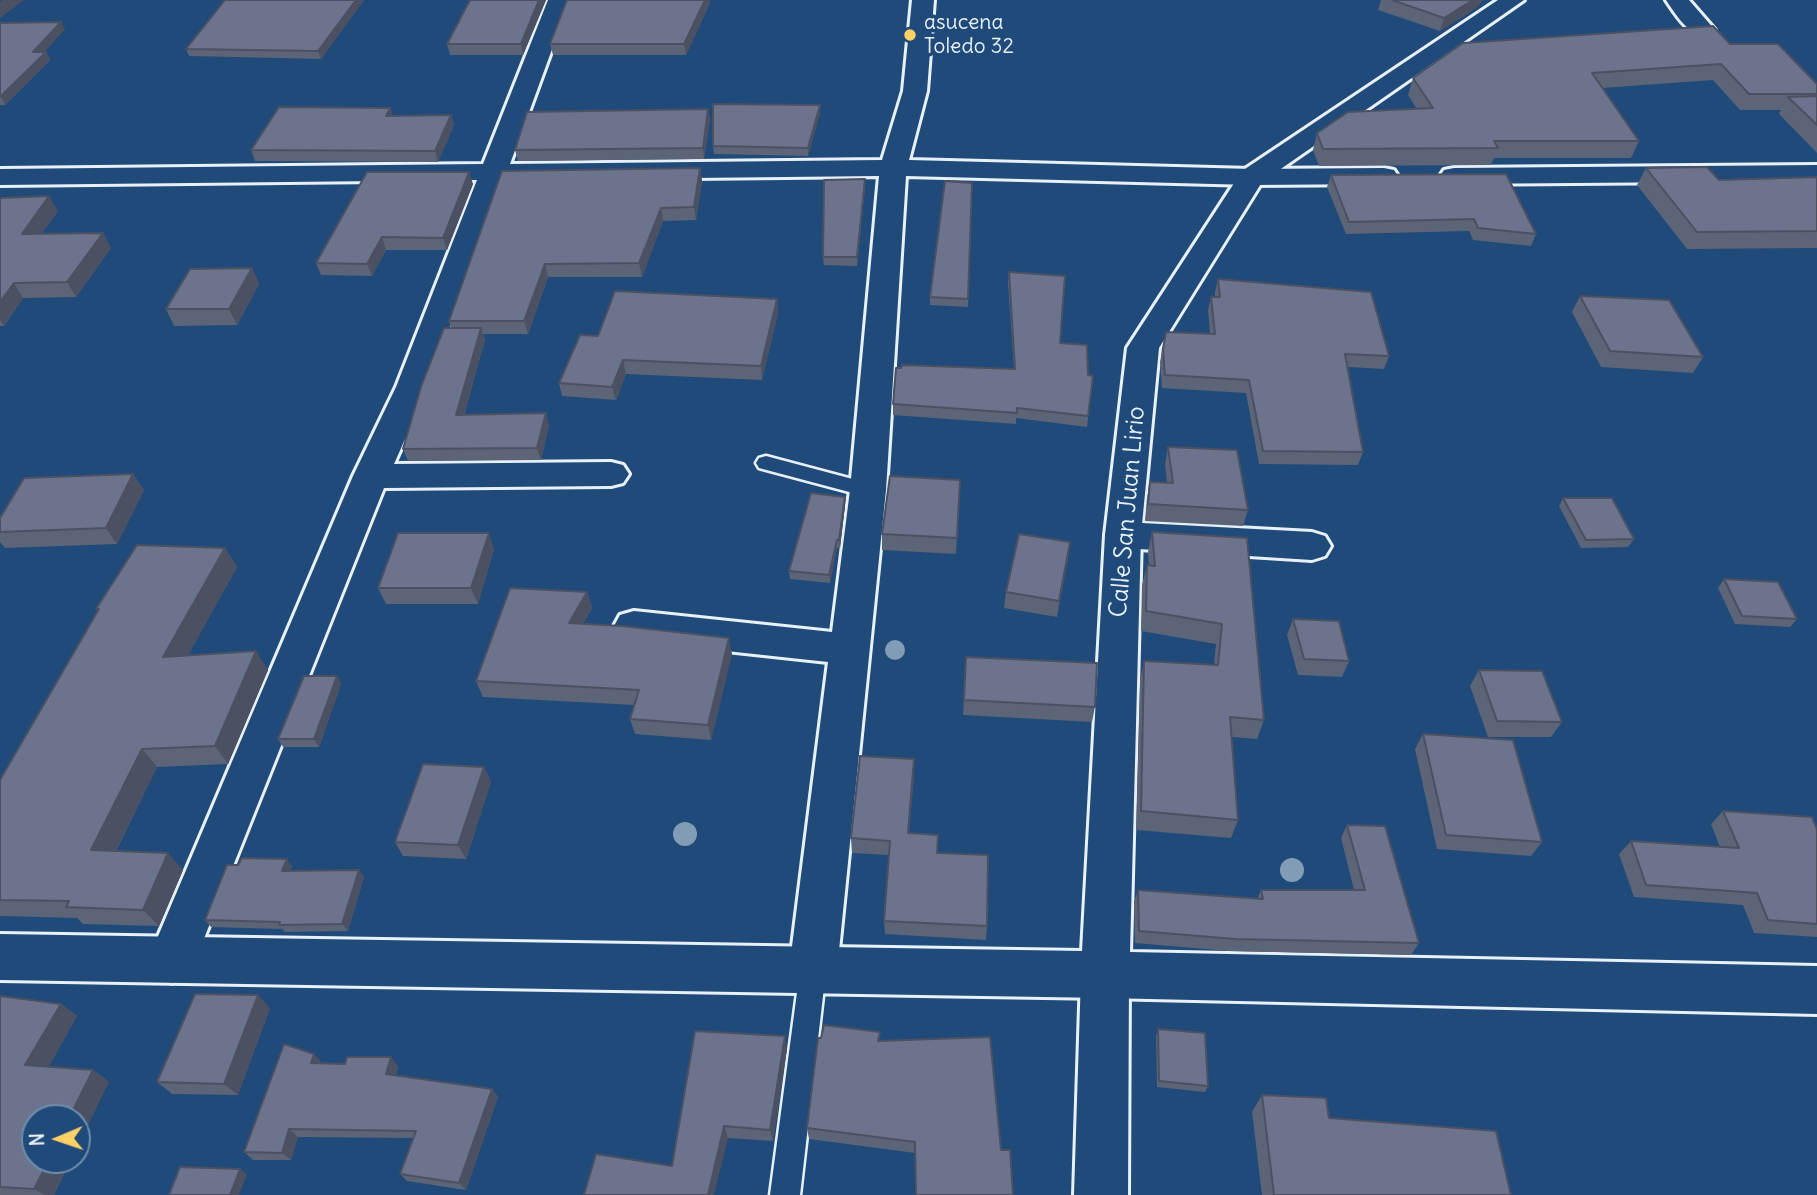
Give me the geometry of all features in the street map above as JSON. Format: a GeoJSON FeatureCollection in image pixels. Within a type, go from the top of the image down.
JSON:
{"type":"FeatureCollection","features":[{"type":"Feature","properties":{"kind":"street"},"geometry":{"type":"LineString","coordinates":[[172,960],[370,476],[412,387],[559,0]]}},
{"type":"Feature","properties":{"kind":"street"},"geometry":{"type":"LineString","coordinates":[[813,970],[868,490],[893,168],[915,91],[923,0]]}},
{"type":"Feature","properties":{"kind":"street","name":"Calle San Juan Lirio"},"geometry":{"type":"LineString","coordinates":[[1101,1195],[1105,975],[1123,535],[1143,348],[1252,177],[1513,0]]}},
{"type":"Feature","properties":{"kind":"street"},"geometry":{"type":"LineString","coordinates":[[1677,0],[1703,30]]}},
{"type":"Feature","properties":{"kind":"street"},"geometry":{"type":"LineString","coordinates":[[0,177],[893,168],[1252,177],[1404,176]]}},
{"type":"Feature","properties":{"kind":"street"},"geometry":{"type":"LineString","coordinates":[[1431,176],[1817,173]]}},
{"type":"Feature","properties":{"kind":"street"},"geometry":{"type":"LineString","coordinates":[[370,476],[611,474]]}},
{"type":"Feature","properties":{"kind":"street"},"geometry":{"type":"LineString","coordinates":[[1123,535],[1312,546]]}},
{"type":"Feature","properties":{"kind":"street"},"geometry":{"type":"LineString","coordinates":[[634,626],[850,649]]}},
{"type":"Feature","properties":{"kind":"street"},"geometry":{"type":"LineString","coordinates":[[0,957],[1817,990]]}},
{"type":"Feature","properties":{"kind":"lane"},"geometry":{"type":"LineString","coordinates":[[766,463],[868,490]]}},
{"type":"Feature","properties":{"kind":"lane"},"geometry":{"type":"LineString","coordinates":[[785,1195],[813,970]]}},
{"type":"Feature","properties":{"kind":"building"},"geometry":{"type":"Polygon","coordinates":[[[225,0],[356,0],[318,51],[186,49],[225,0]]]}},
{"type":"Feature","properties":{"kind":"building"},"geometry":{"type":"Polygon","coordinates":[[[470,0],[539,0],[521,44],[447,44],[470,0]]]}},
{"type":"Feature","properties":{"kind":"building"},"geometry":{"type":"Polygon","coordinates":[[[567,0],[705,0],[684,44],[550,44],[567,0]]]}},
{"type":"Feature","properties":{"kind":"building"},"geometry":{"type":"Polygon","coordinates":[[[1392,0],[1473,0],[1444,18],[1392,0]]]}},
{"type":"Feature","properties":{"kind":"building"},"geometry":{"type":"Polygon","coordinates":[[[61,22],[33,52],[46,52],[0,97],[0,23],[61,22]]]}},
{"type":"Feature","properties":{"kind":"building"},"geometry":{"type":"Polygon","coordinates":[[[1713,26],[1730,44],[1778,44],[1817,84],[1817,94],[1749,94],[1721,64],[1592,73],[1639,141],[1494,141],[1498,148],[1323,149],[1317,133],[1348,112],[1433,108],[1413,78],[1463,43],[1713,26]]]}},
{"type":"Feature","properties":{"kind":"building"},"geometry":{"type":"Polygon","coordinates":[[[1817,96],[1817,125],[1788,97],[1817,96]]]}},
{"type":"Feature","properties":{"kind":"building"},"geometry":{"type":"Polygon","coordinates":[[[713,104],[820,105],[808,148],[713,146],[713,104]]]}},
{"type":"Feature","properties":{"kind":"building"},"geometry":{"type":"Polygon","coordinates":[[[279,107],[390,108],[386,116],[451,115],[435,151],[251,150],[279,107]]]}},
{"type":"Feature","properties":{"kind":"building"},"geometry":{"type":"Polygon","coordinates":[[[708,109],[703,148],[515,150],[527,112],[708,109]]]}},
{"type":"Feature","properties":{"kind":"building"},"geometry":{"type":"Polygon","coordinates":[[[1707,167],[1719,180],[1817,177],[1817,231],[1697,232],[1646,168],[1707,167]]]}},
{"type":"Feature","properties":{"kind":"building"},"geometry":{"type":"Polygon","coordinates":[[[700,168],[694,207],[661,208],[639,263],[545,264],[524,321],[449,321],[502,171],[700,168]]]}},
{"type":"Feature","properties":{"kind":"building"},"geometry":{"type":"Polygon","coordinates":[[[367,172],[469,172],[443,238],[382,237],[367,264],[316,263],[367,172]]]}},
{"type":"Feature","properties":{"kind":"building"},"geometry":{"type":"Polygon","coordinates":[[[1506,174],[1536,234],[1478,228],[1474,219],[1349,222],[1331,175],[1506,174]]]}},
{"type":"Feature","properties":{"kind":"building"},"geometry":{"type":"Polygon","coordinates":[[[865,179],[857,257],[823,257],[824,180],[865,179]]]}},
{"type":"Feature","properties":{"kind":"building"},"geometry":{"type":"Polygon","coordinates":[[[945,181],[972,183],[968,299],[930,297],[945,181]]]}},
{"type":"Feature","properties":{"kind":"building"},"geometry":{"type":"Polygon","coordinates":[[[49,196],[22,234],[103,233],[67,282],[14,283],[0,302],[0,198],[49,196]]]}},
{"type":"Feature","properties":{"kind":"building"},"geometry":{"type":"Polygon","coordinates":[[[252,268],[229,309],[166,309],[190,269],[252,268]]]}},
{"type":"Feature","properties":{"kind":"building"},"geometry":{"type":"Polygon","coordinates":[[[1009,272],[1065,276],[1060,343],[1087,345],[1088,375],[1093,376],[1088,416],[1017,408],[1017,413],[893,404],[896,368],[901,368],[902,365],[1015,369],[1009,272]]]}},
{"type":"Feature","properties":{"kind":"building"},"geometry":{"type":"Polygon","coordinates":[[[1218,279],[1371,292],[1389,356],[1345,354],[1363,452],[1263,451],[1249,380],[1165,375],[1163,349],[1166,332],[1215,334],[1211,297],[1220,297],[1218,279]]]}},
{"type":"Feature","properties":{"kind":"building"},"geometry":{"type":"Polygon","coordinates":[[[615,291],[777,299],[761,366],[623,360],[612,387],[559,383],[580,335],[598,336],[615,291]]]}},
{"type":"Feature","properties":{"kind":"building"},"geometry":{"type":"Polygon","coordinates":[[[1580,296],[1669,300],[1703,357],[1610,351],[1580,296]]]}},
{"type":"Feature","properties":{"kind":"building"},"geometry":{"type":"Polygon","coordinates":[[[444,328],[481,328],[456,415],[546,413],[537,448],[403,449],[421,387],[444,328]]]}},
{"type":"Feature","properties":{"kind":"building"},"geometry":{"type":"Polygon","coordinates":[[[1168,447],[1237,450],[1248,510],[1148,504],[1150,482],[1173,483],[1168,447]]]}},
{"type":"Feature","properties":{"kind":"building"},"geometry":{"type":"Polygon","coordinates":[[[133,474],[106,528],[0,532],[0,518],[24,478],[133,474]]]}},
{"type":"Feature","properties":{"kind":"building"},"geometry":{"type":"Polygon","coordinates":[[[890,476],[960,480],[957,538],[882,534],[890,476]]]}},
{"type":"Feature","properties":{"kind":"building"},"geometry":{"type":"Polygon","coordinates":[[[811,493],[845,497],[839,540],[829,575],[789,571],[811,493]]]}},
{"type":"Feature","properties":{"kind":"building"},"geometry":{"type":"Polygon","coordinates":[[[1563,498],[1612,498],[1634,539],[1586,540],[1563,498]]]}},
{"type":"Feature","properties":{"kind":"building"},"geometry":{"type":"Polygon","coordinates":[[[1152,532],[1247,538],[1264,720],[1230,717],[1238,820],[1141,811],[1144,661],[1218,665],[1222,624],[1146,611],[1147,565],[1155,566],[1152,532]]]}},
{"type":"Feature","properties":{"kind":"building"},"geometry":{"type":"Polygon","coordinates":[[[398,533],[489,533],[471,588],[378,588],[398,533]]]}},
{"type":"Feature","properties":{"kind":"building"},"geometry":{"type":"Polygon","coordinates":[[[1019,534],[1070,542],[1059,601],[1006,592],[1019,534]]]}},
{"type":"Feature","properties":{"kind":"building"},"geometry":{"type":"Polygon","coordinates":[[[137,545],[225,548],[163,657],[256,651],[215,746],[142,749],[91,850],[168,853],[143,910],[66,907],[69,901],[0,900],[0,780],[99,609],[96,609],[137,545]]]}},
{"type":"Feature","properties":{"kind":"building"},"geometry":{"type":"Polygon","coordinates":[[[1724,579],[1778,582],[1797,619],[1742,616],[1724,579]]]}},
{"type":"Feature","properties":{"kind":"building"},"geometry":{"type":"Polygon","coordinates":[[[510,588],[587,592],[569,623],[729,638],[708,725],[630,719],[639,690],[476,681],[510,588]]]}},
{"type":"Feature","properties":{"kind":"building"},"geometry":{"type":"Polygon","coordinates":[[[1293,619],[1339,621],[1349,661],[1304,659],[1293,619]]]}},
{"type":"Feature","properties":{"kind":"building"},"geometry":{"type":"Polygon","coordinates":[[[966,657],[1097,663],[1095,707],[964,700],[966,657]]]}},
{"type":"Feature","properties":{"kind":"building"},"geometry":{"type":"Polygon","coordinates":[[[1479,670],[1542,671],[1562,722],[1497,721],[1479,670]]]}},
{"type":"Feature","properties":{"kind":"building"},"geometry":{"type":"Polygon","coordinates":[[[304,676],[337,676],[314,739],[278,739],[304,676]]]}},
{"type":"Feature","properties":{"kind":"building"},"geometry":{"type":"Polygon","coordinates":[[[1423,734],[1513,740],[1542,842],[1446,835],[1423,734]]]}},
{"type":"Feature","properties":{"kind":"building"},"geometry":{"type":"Polygon","coordinates":[[[860,756],[914,759],[908,833],[938,835],[937,853],[988,855],[987,926],[884,921],[890,841],[851,838],[860,756]]]}},
{"type":"Feature","properties":{"kind":"building"},"geometry":{"type":"Polygon","coordinates":[[[423,764],[484,767],[458,845],[395,842],[423,764]]]}},
{"type":"Feature","properties":{"kind":"building"},"geometry":{"type":"Polygon","coordinates":[[[1723,811],[1812,817],[1817,829],[1817,924],[1768,920],[1757,893],[1646,885],[1631,841],[1739,848],[1723,811]]]}},
{"type":"Feature","properties":{"kind":"building"},"geometry":{"type":"Polygon","coordinates":[[[1347,825],[1385,826],[1419,943],[1235,939],[1139,931],[1138,890],[1263,899],[1261,890],[1365,890],[1347,825]]]}},
{"type":"Feature","properties":{"kind":"building"},"geometry":{"type":"Polygon","coordinates":[[[242,858],[287,859],[282,871],[359,870],[342,924],[279,925],[280,922],[205,920],[227,865],[238,865],[242,858]]]}},
{"type":"Feature","properties":{"kind":"building"},"geometry":{"type":"Polygon","coordinates":[[[195,994],[258,995],[224,1084],[157,1082],[195,994]]]}},
{"type":"Feature","properties":{"kind":"building"},"geometry":{"type":"Polygon","coordinates":[[[0,996],[61,1004],[25,1065],[93,1070],[76,1104],[21,1104],[21,1174],[42,1174],[34,1189],[0,1187],[0,996]]]}},
{"type":"Feature","properties":{"kind":"building"},"geometry":{"type":"Polygon","coordinates":[[[824,1025],[880,1032],[878,1041],[990,1037],[1001,1150],[1010,1150],[1013,1195],[916,1195],[915,1142],[807,1128],[818,1038],[821,1038],[824,1025]]]}},
{"type":"Feature","properties":{"kind":"building"},"geometry":{"type":"Polygon","coordinates":[[[1158,1029],[1205,1033],[1208,1086],[1159,1081],[1158,1029]]]}},
{"type":"Feature","properties":{"kind":"building"},"geometry":{"type":"Polygon","coordinates":[[[695,1031],[785,1036],[770,1130],[724,1126],[708,1195],[584,1195],[596,1154],[672,1166],[695,1031]]]}},
{"type":"Feature","properties":{"kind":"building"},"geometry":{"type":"Polygon","coordinates":[[[284,1044],[314,1054],[311,1063],[345,1064],[347,1057],[391,1057],[386,1074],[492,1089],[459,1183],[400,1174],[416,1131],[289,1129],[282,1153],[244,1152],[284,1044]]]}},
{"type":"Feature","properties":{"kind":"building"},"geometry":{"type":"Polygon","coordinates":[[[1262,1095],[1326,1098],[1329,1118],[1496,1131],[1511,1195],[1274,1195],[1262,1095]]]}},
{"type":"Feature","properties":{"kind":"building"},"geometry":{"type":"Polygon","coordinates":[[[180,1167],[240,1169],[230,1195],[169,1195],[180,1167]]]}},
{"type":"Feature","properties":{"kind":"place","name":"asucena Toledo 32"},"geometry":{"type":"Point","coordinates":[910,35]}}]}
